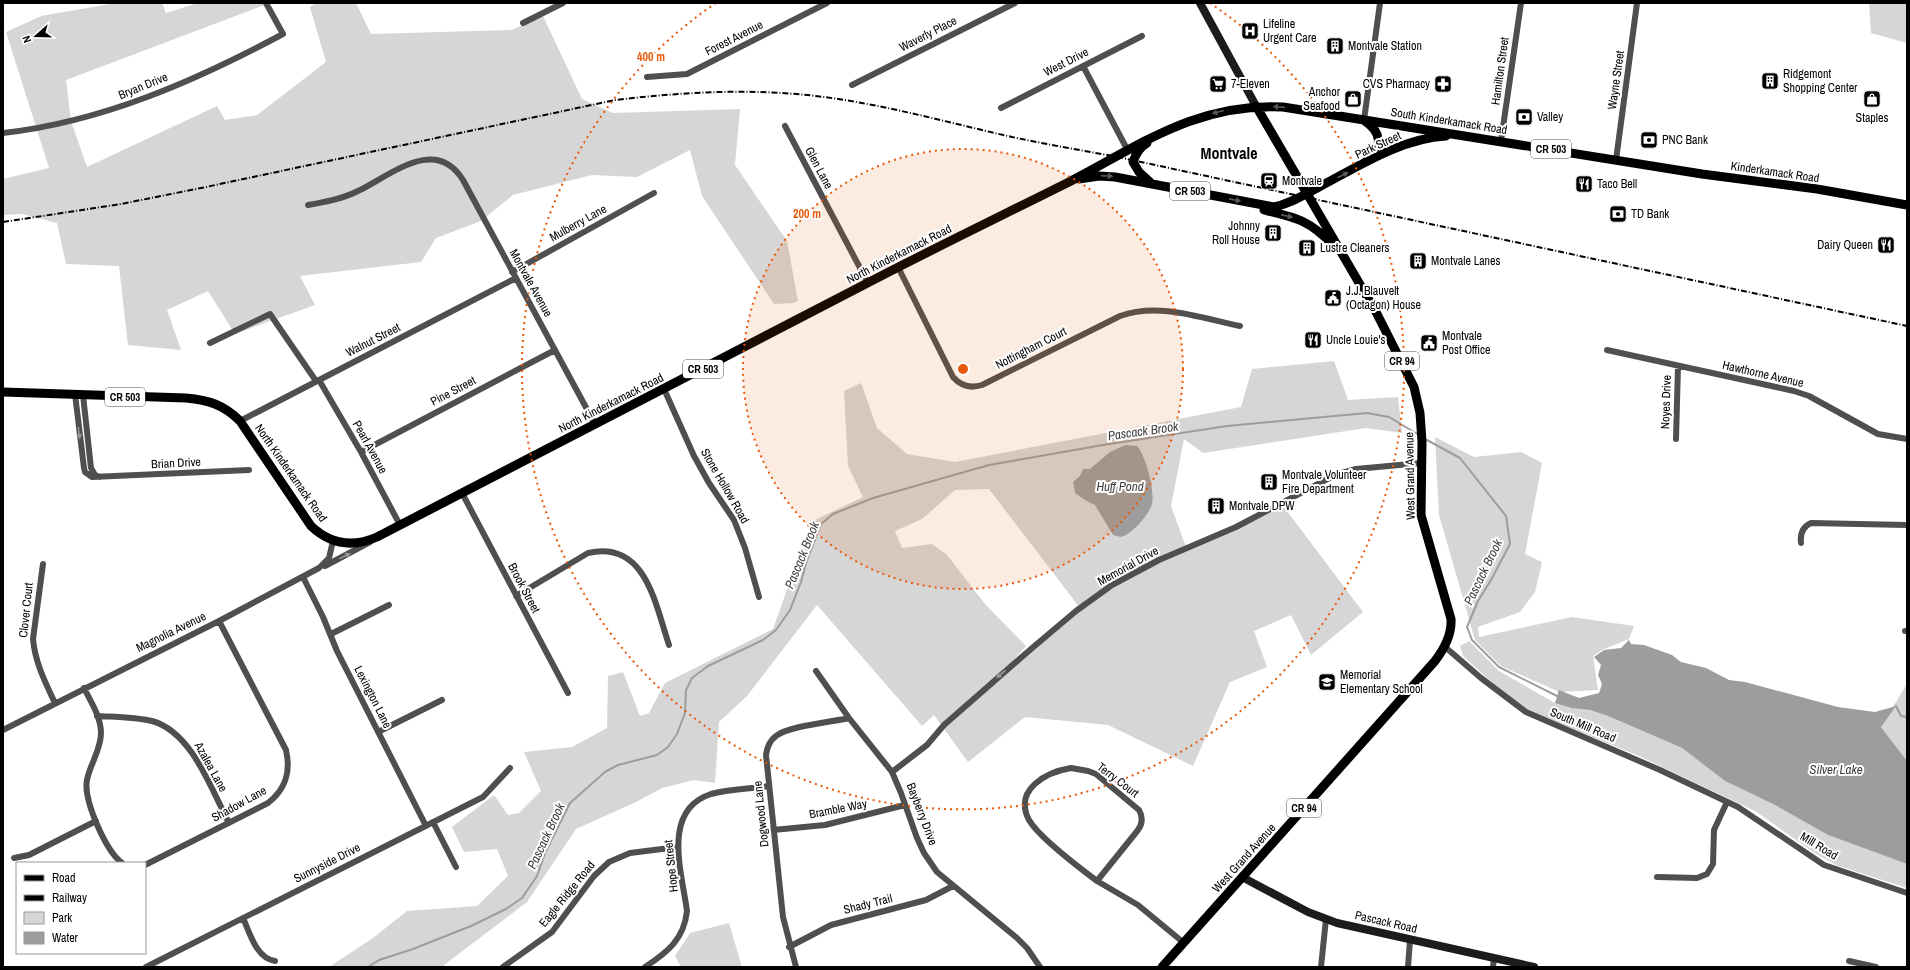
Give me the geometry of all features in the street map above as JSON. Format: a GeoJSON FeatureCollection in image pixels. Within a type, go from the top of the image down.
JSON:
{"type":"FeatureCollection","features":[{"type":"Feature","properties":{"kind":"main road","name":"South Kinderkamack Road"},"geometry":{"type":"LineString","coordinates":[[1256,106],[1283,107],[1639,164]]}},
{"type":"Feature","properties":{"kind":"main road","name":"North Kinderkamack Road"},"geometry":{"type":"LineString","coordinates":[[3,392],[207,400],[224,407],[240,421],[311,526],[318,532],[334,541],[343,543],[360,542],[377,537],[898,267],[1069,182],[1127,149],[1169,129],[1224,110],[1256,106]]}},
{"type":"Feature","properties":{"kind":"main road","name":"West Grand Avenue"},"geometry":{"type":"LineString","coordinates":[[1162,967],[1435,661],[1450,634],[1451,619],[1420,515],[1422,442],[1420,413],[1414,386],[1376,312],[1308,194],[1263,121],[1256,106]]}},
{"type":"Feature","properties":{"kind":"main road"},"geometry":{"type":"LineString","coordinates":[[1358,167],[1372,156],[1378,147],[1378,137],[1374,127],[1364,120]]}},
{"type":"Feature","properties":{"kind":"main road"},"geometry":{"type":"LineString","coordinates":[[1133,162],[1136,154],[1142,146],[1169,129]]}},
{"type":"Feature","properties":{"kind":"main road","name":"Park Street"},"geometry":{"type":"LineString","coordinates":[[1308,194],[1398,146],[1443,136],[1463,136]]}},
{"type":"Feature","properties":{"kind":"main road"},"geometry":{"type":"LineString","coordinates":[[1127,149],[1139,172],[1151,183]]}},
{"type":"Feature","properties":{"kind":"main road","name":"Kinderkamack Road"},"geometry":{"type":"LineString","coordinates":[[1639,164],[1817,189],[1907,205]]}},
{"type":"Feature","properties":{"kind":"main road","name":"CR 503"},"geometry":{"type":"LineString","coordinates":[[1069,182],[1084,177],[1115,177],[1274,207],[1289,203],[1308,194]]}},
{"type":"Feature","properties":{"kind":"main road"},"geometry":{"type":"LineString","coordinates":[[1251,203],[1261,209],[1299,218],[1308,223],[1341,252]]}},
{"type":"Feature","properties":{"kind":"street","name":"Bryan Drive"},"geometry":{"type":"LineString","coordinates":[[3,133],[61,124],[117,108],[213,69],[283,34],[266,3]]}},
{"type":"Feature","properties":{"kind":"street"},"geometry":{"type":"LineString","coordinates":[[523,23],[563,3]]}},
{"type":"Feature","properties":{"kind":"street","name":"Forest Avenue"},"geometry":{"type":"LineString","coordinates":[[647,77],[687,74],[827,3]]}},
{"type":"Feature","properties":{"kind":"street","name":"Waverly Place"},"geometry":{"type":"LineString","coordinates":[[852,85],[1015,3]]}},
{"type":"Feature","properties":{"kind":"street","name":"CR 94"},"geometry":{"type":"LineString","coordinates":[[1200,3],[1256,106]]}},
{"type":"Feature","properties":{"kind":"street"},"geometry":{"type":"LineString","coordinates":[[1364,120],[1380,3]]}},
{"type":"Feature","properties":{"kind":"street","name":"Hamilton Street"},"geometry":{"type":"LineString","coordinates":[[1502,142],[1521,3]]}},
{"type":"Feature","properties":{"kind":"street","name":"Wayne Street"},"geometry":{"type":"LineString","coordinates":[[1616,160],[1637,3]]}},
{"type":"Feature","properties":{"kind":"street","name":"West Drive"},"geometry":{"type":"LineString","coordinates":[[1001,108],[1142,36]]}},
{"type":"Feature","properties":{"kind":"street"},"geometry":{"type":"LineString","coordinates":[[1083,66],[1127,149]]}},
{"type":"Feature","properties":{"kind":"street","name":"Glen Lane"},"geometry":{"type":"LineString","coordinates":[[785,126],[868,283]]}},
{"type":"Feature","properties":{"kind":"street","name":"Montvale Avenue"},"geometry":{"type":"LineString","coordinates":[[308,205],[341,198],[417,161],[429,159],[451,167],[460,176],[595,424]]}},
{"type":"Feature","properties":{"kind":"street","name":"Mulberry Lane"},"geometry":{"type":"LineString","coordinates":[[512,272],[654,193]]}},
{"type":"Feature","properties":{"kind":"street","name":"Nottingham Court"},"geometry":{"type":"LineString","coordinates":[[898,267],[953,377],[963,385],[969,387],[982,385],[1120,316],[1131,312],[1144,310],[1166,310],[1240,326]]}},
{"type":"Feature","properties":{"kind":"street","name":"Walnut Street"},"geometry":{"type":"LineString","coordinates":[[240,421],[516,278]]}},
{"type":"Feature","properties":{"kind":"street","name":"Pearl Avenue"},"geometry":{"type":"LineString","coordinates":[[210,343],[270,314],[318,380],[361,452],[400,525]]}},
{"type":"Feature","properties":{"kind":"street","name":"Pine Street"},"geometry":{"type":"LineString","coordinates":[[361,452],[555,350]]}},
{"type":"Feature","properties":{"kind":"street","name":"Hawthorne Avenue"},"geometry":{"type":"LineString","coordinates":[[1607,350],[1794,391],[1809,396],[1872,431],[1891,437],[1907,439]]}},
{"type":"Feature","properties":{"kind":"street","name":"Noyes Drive"},"geometry":{"type":"LineString","coordinates":[[1676,439],[1678,366]]}},
{"type":"Feature","properties":{"kind":"street","name":"Stone Hollow Road"},"geometry":{"type":"LineString","coordinates":[[664,388],[694,456],[709,483],[730,514],[740,535],[759,597]]}},
{"type":"Feature","properties":{"kind":"street","name":"Brian Drive"},"geometry":{"type":"LineString","coordinates":[[79,395],[91,468],[95,475],[105,478],[249,470]]}},
{"type":"Feature","properties":{"kind":"street","name":"Memorial Drive"},"geometry":{"type":"LineString","coordinates":[[892,772],[927,745],[944,724],[1076,611],[1118,582],[1159,560],[1236,527],[1316,483],[1334,475],[1356,469],[1421,463]]}},
{"type":"Feature","properties":{"kind":"street","name":"Brook Street"},"geometry":{"type":"LineString","coordinates":[[462,493],[568,693]]}},
{"type":"Feature","properties":{"kind":"street"},"geometry":{"type":"LineString","coordinates":[[1801,543],[1800,534],[1805,526],[1811,523],[1907,525]]}},
{"type":"Feature","properties":{"kind":"street"},"geometry":{"type":"LineString","coordinates":[[311,572],[350,554],[377,537]]}},
{"type":"Feature","properties":{"kind":"street","name":"Magnolia Avenue"},"geometry":{"type":"LineString","coordinates":[[3,730],[303,577],[329,558],[334,541]]}},
{"type":"Feature","properties":{"kind":"street"},"geometry":{"type":"LineString","coordinates":[[516,596],[588,553],[597,551],[615,552],[625,556],[640,570],[669,645]]}},
{"type":"Feature","properties":{"kind":"street","name":"Clover Court"},"geometry":{"type":"LineString","coordinates":[[43,564],[33,643],[40,672],[55,703]]}},
{"type":"Feature","properties":{"kind":"street","name":"Lexington Lane"},"geometry":{"type":"LineString","coordinates":[[303,577],[331,634],[337,651],[426,826]]}},
{"type":"Feature","properties":{"kind":"street"},"geometry":{"type":"LineString","coordinates":[[331,634],[389,605]]}},
{"type":"Feature","properties":{"kind":"street","name":"Shadow Lane"},"geometry":{"type":"LineString","coordinates":[[146,865],[275,798],[285,783],[288,767],[286,750],[219,621]]}},
{"type":"Feature","properties":{"kind":"street","name":"South Mill Road"},"geometry":{"type":"LineString","coordinates":[[1444,646],[1512,704],[1526,712],[1660,770],[1727,802]]}},
{"type":"Feature","properties":{"kind":"street","name":"Bayberry Drive"},"geometry":{"type":"LineString","coordinates":[[816,671],[849,718],[892,772],[924,853],[938,872],[1017,938],[1027,948],[1040,967]]}},
{"type":"Feature","properties":{"kind":"street"},"geometry":{"type":"LineString","coordinates":[[84,688],[97,716],[101,734],[100,744],[89,774],[86,791],[88,801],[96,821],[115,856],[121,862]]}},
{"type":"Feature","properties":{"kind":"street"},"geometry":{"type":"LineString","coordinates":[[378,732],[442,700]]}},
{"type":"Feature","properties":{"kind":"street","name":"Azalea Lane"},"geometry":{"type":"LineString","coordinates":[[97,716],[150,721],[168,728],[178,735],[191,750],[229,823]]}},
{"type":"Feature","properties":{"kind":"street","name":"Dogwood Lane"},"geometry":{"type":"LineString","coordinates":[[796,967],[789,947],[783,917],[766,755],[770,742],[774,737],[786,730],[849,718]]}},
{"type":"Feature","properties":{"kind":"street","name":"Sunnyside Drive"},"geometry":{"type":"LineString","coordinates":[[146,967],[483,797],[510,768]]}},
{"type":"Feature","properties":{"kind":"street","name":"Terry Court"},"geometry":{"type":"LineString","coordinates":[[1098,881],[1141,825],[1142,815],[1139,810],[1100,777],[1088,771],[1071,768],[1040,779],[1034,784],[1027,796],[1025,804],[1028,819],[1033,826],[1070,860],[1098,881],[1138,905],[1184,943]]}},
{"type":"Feature","properties":{"kind":"street","name":"Hope Street"},"geometry":{"type":"LineString","coordinates":[[645,967],[673,947],[683,930],[687,911],[678,847],[678,832],[683,818],[688,810],[698,801],[718,793],[769,786]]}},
{"type":"Feature","properties":{"kind":"street"},"geometry":{"type":"LineString","coordinates":[[1657,877],[1697,878],[1707,874],[1712,864],[1714,830],[1727,802]]}},
{"type":"Feature","properties":{"kind":"street","name":"Mill Road"},"geometry":{"type":"LineString","coordinates":[[1727,802],[1754,816],[1824,865],[1907,893]]}},
{"type":"Feature","properties":{"kind":"street","name":"Bramble Way"},"geometry":{"type":"LineString","coordinates":[[773,830],[825,825],[905,805]]}},
{"type":"Feature","properties":{"kind":"street"},"geometry":{"type":"LineString","coordinates":[[14,858],[29,855],[96,821]]}},
{"type":"Feature","properties":{"kind":"street"},"geometry":{"type":"LineString","coordinates":[[433,822],[456,867]]}},
{"type":"Feature","properties":{"kind":"street","name":"Eagle Ridge Road"},"geometry":{"type":"LineString","coordinates":[[503,967],[552,932],[594,876],[609,862],[630,853],[678,847]]}},
{"type":"Feature","properties":{"kind":"street","name":"Pascack Road"},"geometry":{"type":"LineString","coordinates":[[1242,877],[1296,906],[1326,919],[1357,929],[1410,940],[1494,963],[1534,967]]}},
{"type":"Feature","properties":{"kind":"street","name":"Shady Trail"},"geometry":{"type":"LineString","coordinates":[[789,947],[831,925],[926,900],[953,886]]}},
{"type":"Feature","properties":{"kind":"street"},"geometry":{"type":"LineString","coordinates":[[243,918],[260,953],[265,958],[274,961]]}},
{"type":"Feature","properties":{"kind":"street"},"geometry":{"type":"LineString","coordinates":[[1321,967],[1326,919]]}},
{"type":"Feature","properties":{"kind":"street"},"geometry":{"type":"LineString","coordinates":[[1408,967],[1410,940]]}},
{"type":"Feature","properties":{"kind":"street"},"geometry":{"type":"LineString","coordinates":[[1849,961],[1876,967]]}},
{"type":"Feature","properties":{"kind":"green space"},"geometry":{"type":"Polygon","coordinates":[[[116,3],[162,3],[166,13],[198,3],[267,4],[66,80],[71,121],[87,167],[217,106],[225,120],[257,115],[326,62],[310,7],[317,3],[356,3],[371,34],[511,30],[543,16],[582,99],[613,113],[740,109],[735,165],[787,241],[798,301],[793,303],[774,304],[702,196],[690,150],[637,177],[592,175],[513,195],[481,221],[436,238],[421,262],[300,276],[315,305],[235,334],[208,291],[167,310],[181,350],[128,345],[119,266],[66,264],[57,223],[22,214],[3,215],[3,179],[49,168],[6,32],[41,16],[116,3]]]}},
{"type":"Feature","properties":{"kind":"green space"},"geometry":{"type":"Polygon","coordinates":[[[1869,3],[1905,3],[1907,6],[1907,43],[1871,33],[1869,3]]]}},
{"type":"Feature","properties":{"kind":"green space"},"geometry":{"type":"Polygon","coordinates":[[[1334,361],[1348,400],[1398,397],[1402,433],[1366,428],[1203,453],[1184,439],[1171,506],[1187,550],[1281,503],[1363,612],[1311,655],[1291,615],[1254,631],[1267,667],[1230,682],[1193,766],[1108,725],[1025,717],[968,762],[934,715],[922,726],[817,605],[747,696],[719,722],[715,783],[694,780],[662,788],[636,802],[576,829],[527,902],[444,965],[444,967],[329,967],[373,938],[407,911],[477,906],[508,876],[497,849],[464,852],[452,827],[494,795],[508,815],[519,813],[541,791],[524,752],[572,747],[607,728],[608,676],[623,672],[640,716],[649,713],[665,683],[773,629],[811,522],[863,497],[848,466],[844,391],[861,383],[877,428],[907,454],[955,462],[1241,407],[1252,369],[1334,361]],[[989,489],[955,490],[922,519],[895,531],[902,548],[932,544],[947,555],[985,604],[1026,646],[1008,666],[1080,608],[989,489]]]}},
{"type":"Feature","properties":{"kind":"green space"},"geometry":{"type":"Polygon","coordinates":[[[1435,437],[1474,457],[1521,452],[1542,463],[1525,554],[1542,562],[1535,592],[1520,612],[1478,627],[1479,637],[1572,617],[1634,626],[1629,639],[1602,650],[1593,656],[1598,690],[1559,692],[1501,666],[1475,640],[1439,515],[1435,437]]]}},
{"type":"Feature","properties":{"kind":"green space"},"geometry":{"type":"Polygon","coordinates":[[[1469,641],[1499,671],[1555,703],[1571,708],[1590,710],[1608,716],[1682,748],[1725,781],[1775,805],[1828,835],[1907,864],[1907,888],[1836,865],[1816,854],[1755,811],[1639,756],[1534,713],[1507,696],[1463,656],[1460,646],[1469,641]]]}},
{"type":"Feature","properties":{"kind":"green space"},"geometry":{"type":"Polygon","coordinates":[[[1907,685],[1907,761],[1881,727],[1907,685]]]}},
{"type":"Feature","properties":{"kind":"green space"},"geometry":{"type":"Polygon","coordinates":[[[729,923],[742,967],[681,967],[675,956],[690,933],[729,923]]]}},
{"type":"Feature","properties":{"kind":"water","name":"Huff Pond"},"geometry":{"type":"Polygon","coordinates":[[[1125,445],[1137,446],[1144,457],[1151,483],[1153,498],[1152,504],[1144,518],[1135,528],[1121,537],[1113,535],[1095,505],[1075,493],[1073,482],[1080,476],[1083,469],[1090,469],[1110,452],[1125,445]]]}},
{"type":"Feature","properties":{"kind":"water","name":"Silver Lake"},"geometry":{"type":"Polygon","coordinates":[[[1629,640],[1631,644],[1644,645],[1672,655],[1681,662],[1706,668],[1729,680],[1745,682],[1838,707],[1875,712],[1896,706],[1881,727],[1907,761],[1907,864],[1828,835],[1775,805],[1725,781],[1682,748],[1608,716],[1590,710],[1571,708],[1555,703],[1559,690],[1579,698],[1599,693],[1602,684],[1598,675],[1601,665],[1594,657],[1604,650],[1621,648],[1629,640]]]}},
{"type":"Feature","properties":{"kind":"waterway","name":"Pascack Brook"},"geometry":{"type":"LineString","coordinates":[[368,967],[379,960],[413,949],[471,926],[506,909],[522,898],[537,876],[545,853],[570,803],[605,772],[618,765],[657,755],[668,747],[677,734],[685,713],[686,690],[692,678],[708,666],[763,640],[776,630],[790,610],[821,524],[833,514],[873,498],[989,465],[1103,445],[1227,426],[1367,413],[1389,417],[1419,435]]}},
{"type":"Feature","properties":{"kind":"waterway","name":"Pascack Brook"},"geometry":{"type":"LineString","coordinates":[[1425,439],[1460,458],[1506,516],[1510,544],[1478,601],[1467,627],[1472,640],[1499,667],[1559,697]]}},
{"type":"Feature","properties":{"kind":"waterway"},"geometry":{"type":"LineString","coordinates":[[1896,706],[1901,716],[1907,717]]}},
{"type":"Feature","properties":{"kind":"railway"},"geometry":{"type":"LineString","coordinates":[[3,222],[121,204],[615,100],[706,92],[796,94],[878,106],[1049,145],[1113,156],[1907,326]]}},
{"type":"Feature","properties":{"kind":"place","name":"Lifeline Urgent Care"},"geometry":{"type":"Point","coordinates":[1250,31]}},
{"type":"Feature","properties":{"kind":"place","name":"Montvale Station"},"geometry":{"type":"Point","coordinates":[1335,46]}},
{"type":"Feature","properties":{"kind":"place","name":"Ridgemont Shopping Center"},"geometry":{"type":"Point","coordinates":[1770,81]}},
{"type":"Feature","properties":{"kind":"place","name":"7-Eleven"},"geometry":{"type":"Point","coordinates":[1218,84]}},
{"type":"Feature","properties":{"kind":"place","name":"CVS Pharmacy"},"geometry":{"type":"Point","coordinates":[1443,84]}},
{"type":"Feature","properties":{"kind":"place","name":"Anchor Seafood"},"geometry":{"type":"Point","coordinates":[1353,99]}},
{"type":"Feature","properties":{"kind":"place","name":"Staples"},"geometry":{"type":"Point","coordinates":[1872,99]}},
{"type":"Feature","properties":{"kind":"place","name":"Valley"},"geometry":{"type":"Point","coordinates":[1524,117]}},
{"type":"Feature","properties":{"kind":"place","name":"PNC Bank"},"geometry":{"type":"Point","coordinates":[1649,140]}},
{"type":"Feature","properties":{"kind":"place","name":"Montvale"},"geometry":{"type":"Point","coordinates":[1269,181]}},
{"type":"Feature","properties":{"kind":"place","name":"Taco Bell"},"geometry":{"type":"Point","coordinates":[1584,184]}},
{"type":"Feature","properties":{"kind":"place","name":"TD Bank"},"geometry":{"type":"Point","coordinates":[1618,214]}},
{"type":"Feature","properties":{"kind":"place","name":"Johnny Roll House"},"geometry":{"type":"Point","coordinates":[1273,233]}},
{"type":"Feature","properties":{"kind":"place","name":"Dairy Queen"},"geometry":{"type":"Point","coordinates":[1886,245]}},
{"type":"Feature","properties":{"kind":"place","name":"Lustre Cleaners"},"geometry":{"type":"Point","coordinates":[1307,248]}},
{"type":"Feature","properties":{"kind":"place","name":"Montvale Lanes"},"geometry":{"type":"Point","coordinates":[1418,261]}},
{"type":"Feature","properties":{"kind":"place","name":"J.J. Blauvelt (Octagon) House"},"geometry":{"type":"Point","coordinates":[1333,298]}},
{"type":"Feature","properties":{"kind":"place","name":"Uncle Louie's"},"geometry":{"type":"Point","coordinates":[1313,340]}},
{"type":"Feature","properties":{"kind":"place","name":"Montvale Post Office"},"geometry":{"type":"Point","coordinates":[1429,343]}},
{"type":"Feature","properties":{"kind":"place","name":"Montvale Volunteer Fire Department"},"geometry":{"type":"Point","coordinates":[1269,482]}},
{"type":"Feature","properties":{"kind":"place","name":"Montvale DPW"},"geometry":{"type":"Point","coordinates":[1216,506]}},
{"type":"Feature","properties":{"kind":"place","name":"Memorial Elementary School"},"geometry":{"type":"Point","coordinates":[1327,682]}},
{"type":"Feature","properties":{"kind":"district","name":"Montvale"},"geometry":{"type":"Point","coordinates":[1229,153]}}]}
